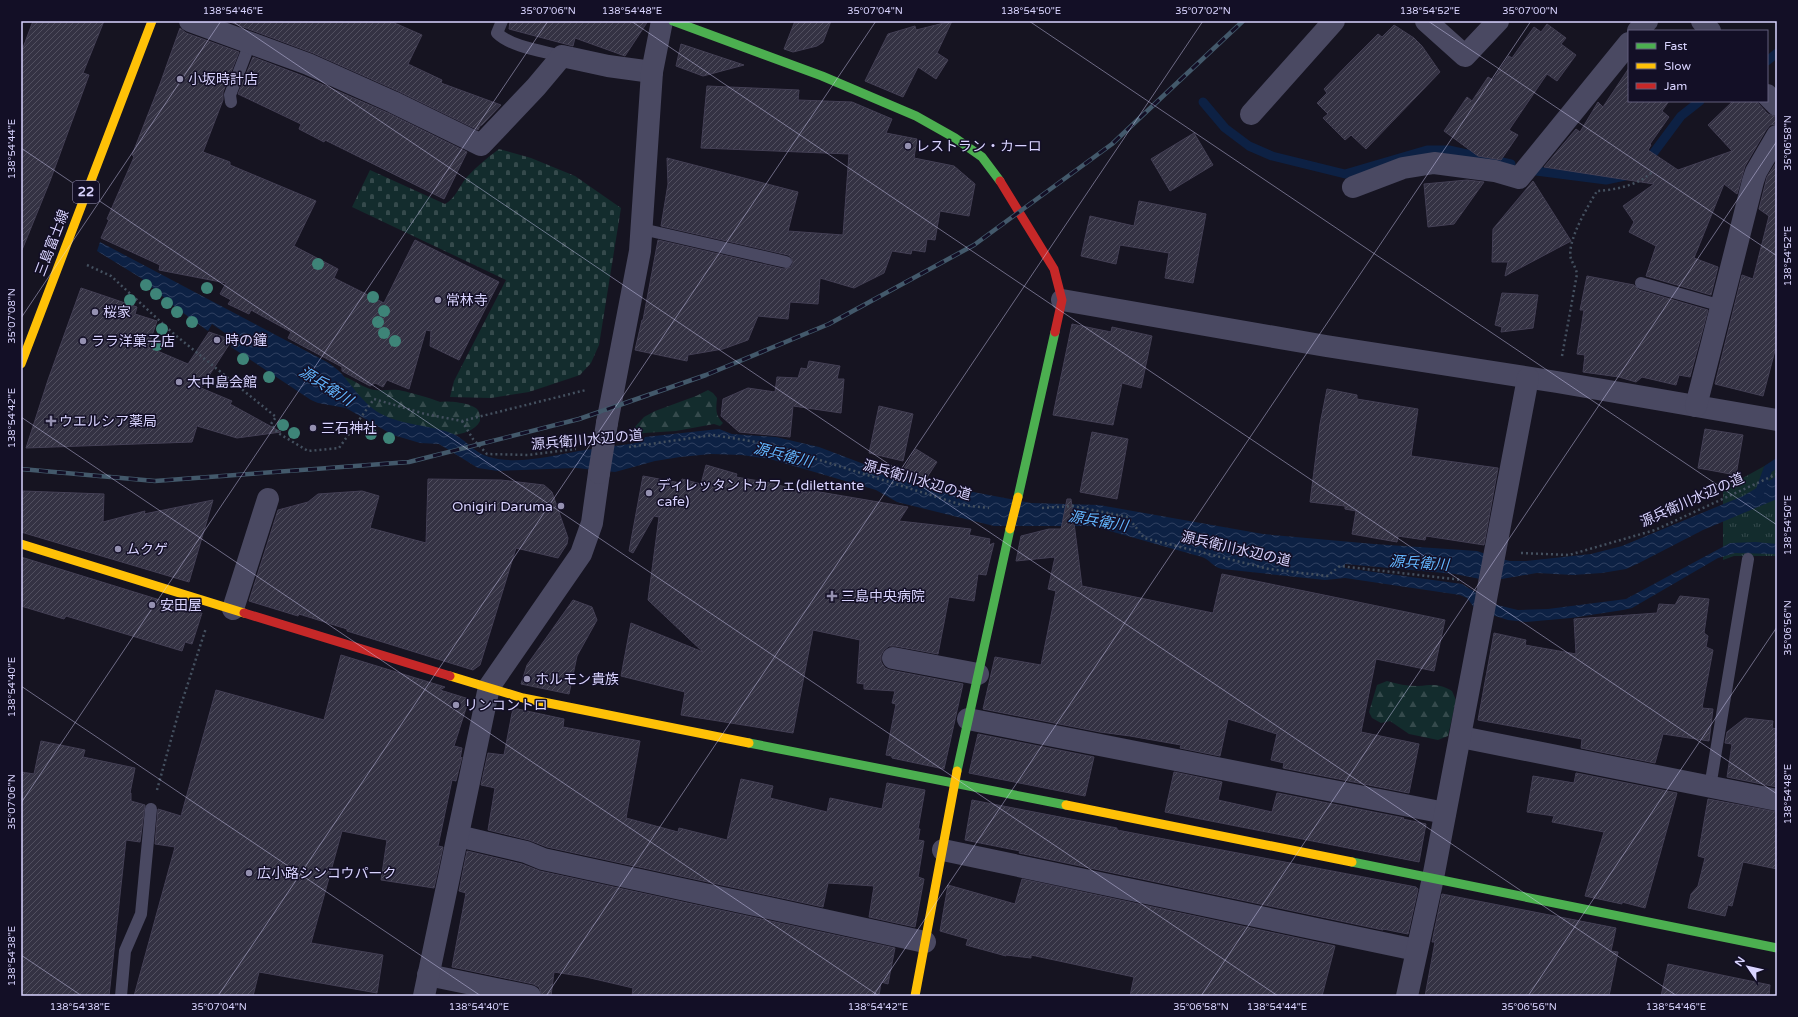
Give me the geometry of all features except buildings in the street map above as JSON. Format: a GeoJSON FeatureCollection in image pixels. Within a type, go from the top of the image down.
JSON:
{"type":"FeatureCollection","features":[{"type":"Feature","properties":{"kind":"street","name":"三島富士線"},"geometry":{"type":"LineString","coordinates":[[21,364],[152,21]]}},
{"type":"Feature","properties":{"kind":"street"},"geometry":{"type":"LineString","coordinates":[[190,21],[316,68],[393,102],[481,145],[536,87],[562,56],[608,66],[652,72]]}},
{"type":"Feature","properties":{"kind":"street"},"geometry":{"type":"LineString","coordinates":[[424,996],[489,687],[564,580],[580,554],[592,523],[614,383],[640,250],[652,72],[662,21]]}},
{"type":"Feature","properties":{"kind":"street"},"geometry":{"type":"LineString","coordinates":[[673,21],[822,76],[916,116],[955,138],[982,157],[997,176],[1054,269],[1062,300],[954,783],[915,996]]}},
{"type":"Feature","properties":{"kind":"street"},"geometry":{"type":"LineString","coordinates":[[1251,114],[1334,21]]}},
{"type":"Feature","properties":{"kind":"street"},"geometry":{"type":"LineString","coordinates":[[1426,21],[1465,56],[1498,21]]}},
{"type":"Feature","properties":{"kind":"street"},"geometry":{"type":"LineString","coordinates":[[1639,30],[1646,21]]}},
{"type":"Feature","properties":{"kind":"street"},"geometry":{"type":"LineString","coordinates":[[1702,21],[1709,30]]}},
{"type":"Feature","properties":{"kind":"street"},"geometry":{"type":"LineString","coordinates":[[1353,187],[1403,168],[1434,163],[1495,171],[1520,178],[1628,44]]}},
{"type":"Feature","properties":{"kind":"street"},"geometry":{"type":"LineString","coordinates":[[1768,96],[1777,105]]}},
{"type":"Feature","properties":{"kind":"street"},"geometry":{"type":"LineString","coordinates":[[1696,406],[1753,181],[1756,172],[1777,136]]}},
{"type":"Feature","properties":{"kind":"street"},"geometry":{"type":"LineString","coordinates":[[1062,300],[1318,345],[1557,382],[1777,420]]}},
{"type":"Feature","properties":{"kind":"street"},"geometry":{"type":"LineString","coordinates":[[1407,996],[1416,950],[1434,878],[1528,378]]}},
{"type":"Feature","properties":{"kind":"street"},"geometry":{"type":"LineString","coordinates":[[224,606],[268,498]]}},
{"type":"Feature","properties":{"kind":"street"},"geometry":{"type":"LineString","coordinates":[[21,544],[523,698],[1434,878],[1777,948]]}},
{"type":"Feature","properties":{"kind":"street"},"geometry":{"type":"LineString","coordinates":[[893,658],[978,674]]}},
{"type":"Feature","properties":{"kind":"street"},"geometry":{"type":"LineString","coordinates":[[968,719],[1445,813]]}},
{"type":"Feature","properties":{"kind":"street"},"geometry":{"type":"LineString","coordinates":[[1460,737],[1777,800]]}},
{"type":"Feature","properties":{"kind":"street"},"geometry":{"type":"LineString","coordinates":[[458,836],[526,852],[543,859],[925,942]]}},
{"type":"Feature","properties":{"kind":"street"},"geometry":{"type":"LineString","coordinates":[[942,850],[1416,950]]}},
{"type":"Feature","properties":{"kind":"street"},"geometry":{"type":"LineString","coordinates":[[428,975],[530,996]]}},
{"type":"Feature","properties":{"kind":"lane"},"geometry":{"type":"LineString","coordinates":[[502,21],[497,33],[500,36],[512,42],[562,56]]}},
{"type":"Feature","properties":{"kind":"lane"},"geometry":{"type":"LineString","coordinates":[[231,102],[230,95],[250,43]]}},
{"type":"Feature","properties":{"kind":"lane"},"geometry":{"type":"LineString","coordinates":[[642,228],[786,262]]}},
{"type":"Feature","properties":{"kind":"lane"},"geometry":{"type":"LineString","coordinates":[[1641,283],[1722,306]]}},
{"type":"Feature","properties":{"kind":"lane"},"geometry":{"type":"LineString","coordinates":[[1710,787],[1748,559]]}},
{"type":"Feature","properties":{"kind":"lane"},"geometry":{"type":"LineString","coordinates":[[121,996],[125,951],[141,914],[151,809]]}},
{"type":"Feature","properties":{"kind":"path"},"geometry":{"type":"LineString","coordinates":[[1557,382],[1577,274],[1576,266],[1572,259],[1571,247],[1579,224],[1597,191],[1609,190],[1639,181],[1647,177],[1653,171]]}},
{"type":"Feature","properties":{"kind":"path"},"geometry":{"type":"LineString","coordinates":[[63,254],[110,276],[174,334],[276,417],[271,424],[278,433],[308,451],[339,448],[374,399],[425,414],[462,421],[614,383]]}},
{"type":"Feature","properties":{"kind":"path","name":"源兵衛川水辺の道"},"geometry":{"type":"LineString","coordinates":[[462,421],[473,439],[487,454],[528,455],[580,448]]}},
{"type":"Feature","properties":{"kind":"path","name":"源兵衛川水辺の道"},"geometry":{"type":"LineString","coordinates":[[625,448],[713,435],[762,443],[962,505],[994,509]]}},
{"type":"Feature","properties":{"kind":"path","name":"源兵衛川水辺の道"},"geometry":{"type":"LineString","coordinates":[[1496,553],[1569,555],[1655,530],[1777,474]]}},
{"type":"Feature","properties":{"kind":"path","name":"源兵衛川水辺の道"},"geometry":{"type":"LineString","coordinates":[[1036,508],[1073,506],[1128,517],[1144,538],[1269,569],[1327,576],[1340,566],[1451,578],[1490,586]]}},
{"type":"Feature","properties":{"kind":"path"},"geometry":{"type":"LineString","coordinates":[[151,809],[179,711],[224,606]]}},
{"type":"Feature","properties":{"kind":"green space"},"geometry":{"type":"Polygon","coordinates":[[[499,149],[531,158],[575,176],[621,208],[599,345],[591,363],[580,375],[529,392],[491,398],[450,397],[454,381],[506,280],[352,207],[370,170],[445,204],[454,196],[463,181],[499,149]]]}},
{"type":"Feature","properties":{"kind":"green space"},"geometry":{"type":"Polygon","coordinates":[[[340,376],[374,390],[401,390],[440,402],[453,402],[470,405],[478,410],[480,421],[475,427],[468,431],[451,435],[435,433],[401,424],[382,417],[372,411],[340,376]]]}},
{"type":"Feature","properties":{"kind":"green space"},"geometry":{"type":"Polygon","coordinates":[[[708,390],[717,398],[717,412],[723,423],[720,426],[714,424],[676,431],[644,433],[637,436],[634,434],[633,429],[644,417],[655,411],[708,390]]]}},
{"type":"Feature","properties":{"kind":"green space"},"geometry":{"type":"Polygon","coordinates":[[[1777,459],[1777,556],[1734,556],[1723,560],[1723,489],[1777,459]]]}},
{"type":"Feature","properties":{"kind":"green space"},"geometry":{"type":"Polygon","coordinates":[[[1387,681],[1410,686],[1439,686],[1452,691],[1456,700],[1448,736],[1438,740],[1409,734],[1390,721],[1381,723],[1372,718],[1369,712],[1377,685],[1387,681]]]}},
{"type":"Feature","properties":{"kind":"water","name":"源兵衛川"},"geometry":{"type":"Polygon","coordinates":[[[100,242],[327,362],[341,373],[366,403],[384,416],[402,422],[439,429],[454,434],[478,452],[489,457],[511,460],[534,459],[642,442],[645,437],[719,429],[732,434],[776,437],[819,447],[877,469],[931,484],[1031,503],[1099,505],[1263,534],[1477,551],[1510,561],[1526,561],[1591,554],[1622,546],[1743,496],[1777,476],[1777,499],[1703,530],[1626,569],[1602,573],[1573,575],[1537,573],[1490,581],[1455,574],[1345,564],[1345,568],[1462,584],[1497,605],[1518,610],[1548,609],[1626,599],[1730,543],[1756,542],[1777,544],[1777,554],[1735,553],[1718,558],[1632,608],[1571,618],[1526,622],[1508,620],[1476,610],[1467,598],[1460,595],[1345,578],[1325,580],[1222,569],[1216,567],[1202,557],[1092,526],[994,526],[897,502],[876,490],[770,459],[742,455],[711,454],[655,461],[615,472],[576,468],[498,471],[478,468],[439,444],[420,443],[393,435],[346,408],[318,403],[311,400],[231,347],[235,340],[212,324],[208,331],[175,307],[141,278],[97,251],[100,242]]]}},
{"type":"Feature","properties":{"kind":"waterway"},"geometry":{"type":"LineString","coordinates":[[1768,60],[1777,53]]}},
{"type":"Feature","properties":{"kind":"waterway"},"geometry":{"type":"LineString","coordinates":[[1203,102],[1225,128],[1249,146],[1272,156],[1345,174],[1427,150],[1449,150],[1511,164]]}},
{"type":"Feature","properties":{"kind":"waterway"},"geometry":{"type":"LineString","coordinates":[[1646,163],[1681,116],[1699,102]]}},
{"type":"Feature","properties":{"kind":"waterway"},"geometry":{"type":"LineString","coordinates":[[1536,171],[1606,180],[1625,176]]}},
{"type":"Feature","properties":{"kind":"waterway"},"geometry":{"type":"LineString","coordinates":[[1759,494],[1768,469],[1777,463]]}},
{"type":"Feature","properties":{"kind":"railway"},"geometry":{"type":"LineString","coordinates":[[21,469],[155,481],[409,462],[579,419],[706,375],[829,324],[974,245],[1112,144],[1243,21]]}},
{"type":"Feature","properties":{"kind":"traffic: fast"},"geometry":{"type":"LineString","coordinates":[[673,21],[822,76],[916,116],[955,138],[982,157],[1000,181]]}},
{"type":"Feature","properties":{"kind":"traffic: fast"},"geometry":{"type":"LineString","coordinates":[[1018,497],[1055,332]]}},
{"type":"Feature","properties":{"kind":"traffic: fast"},"geometry":{"type":"LineString","coordinates":[[957,771],[1010,529]]}},
{"type":"Feature","properties":{"kind":"traffic: fast"},"geometry":{"type":"LineString","coordinates":[[749,743],[1066,805]]}},
{"type":"Feature","properties":{"kind":"traffic: fast"},"geometry":{"type":"LineString","coordinates":[[1352,862],[1777,948]]}},
{"type":"Feature","properties":{"kind":"traffic: slow"},"geometry":{"type":"LineString","coordinates":[[21,364],[152,21]]}},
{"type":"Feature","properties":{"kind":"traffic: slow"},"geometry":{"type":"LineString","coordinates":[[1010,529],[1018,497]]}},
{"type":"Feature","properties":{"kind":"traffic: slow"},"geometry":{"type":"LineString","coordinates":[[21,544],[244,613]]}},
{"type":"Feature","properties":{"kind":"traffic: slow"},"geometry":{"type":"LineString","coordinates":[[450,676],[523,698],[749,743]]}},
{"type":"Feature","properties":{"kind":"traffic: slow"},"geometry":{"type":"LineString","coordinates":[[915,996],[957,771]]}},
{"type":"Feature","properties":{"kind":"traffic: slow"},"geometry":{"type":"LineString","coordinates":[[1066,805],[1352,862]]}},
{"type":"Feature","properties":{"kind":"traffic: jam"},"geometry":{"type":"LineString","coordinates":[[1000,181],[1054,269],[1062,300],[1055,332]]}},
{"type":"Feature","properties":{"kind":"traffic: jam"},"geometry":{"type":"LineString","coordinates":[[244,613],[450,676]]}},
{"type":"Feature","properties":{"kind":"place","name":"小坂時計店"},"geometry":{"type":"Point","coordinates":[180,79]}},
{"type":"Feature","properties":{"kind":"place","name":"レストラン・カーロ"},"geometry":{"type":"Point","coordinates":[908,146]}},
{"type":"Feature","properties":{"kind":"place","name":"常林寺"},"geometry":{"type":"Point","coordinates":[438,300]}},
{"type":"Feature","properties":{"kind":"place","name":"桜家"},"geometry":{"type":"Point","coordinates":[95,312]}},
{"type":"Feature","properties":{"kind":"place","name":"時の鐘"},"geometry":{"type":"Point","coordinates":[217,340]}},
{"type":"Feature","properties":{"kind":"place","name":"ララ洋菓子店"},"geometry":{"type":"Point","coordinates":[83,341]}},
{"type":"Feature","properties":{"kind":"place","name":"大中島会館"},"geometry":{"type":"Point","coordinates":[179,382]}},
{"type":"Feature","properties":{"kind":"place","name":"ウエルシア薬局"},"geometry":{"type":"Point","coordinates":[51,421]}},
{"type":"Feature","properties":{"kind":"place","name":"三石神社"},"geometry":{"type":"Point","coordinates":[313,428]}},
{"type":"Feature","properties":{"kind":"place","name":"ディレッタントカフェ(dilettante cafe)"},"geometry":{"type":"Point","coordinates":[649,493]}},
{"type":"Feature","properties":{"kind":"place","name":"Onigiri Daruma"},"geometry":{"type":"Point","coordinates":[561,506]}},
{"type":"Feature","properties":{"kind":"place","name":"ムクゲ"},"geometry":{"type":"Point","coordinates":[118,549]}},
{"type":"Feature","properties":{"kind":"place","name":"三島中央病院"},"geometry":{"type":"Point","coordinates":[832,596]}},
{"type":"Feature","properties":{"kind":"place","name":"安田屋"},"geometry":{"type":"Point","coordinates":[152,605]}},
{"type":"Feature","properties":{"kind":"place","name":"ホルモン貴族"},"geometry":{"type":"Point","coordinates":[527,679]}},
{"type":"Feature","properties":{"kind":"place","name":"リンコントロ"},"geometry":{"type":"Point","coordinates":[456,705]}},
{"type":"Feature","properties":{"kind":"place","name":"広小路シンコウパーク"},"geometry":{"type":"Point","coordinates":[249,873]}}]}
